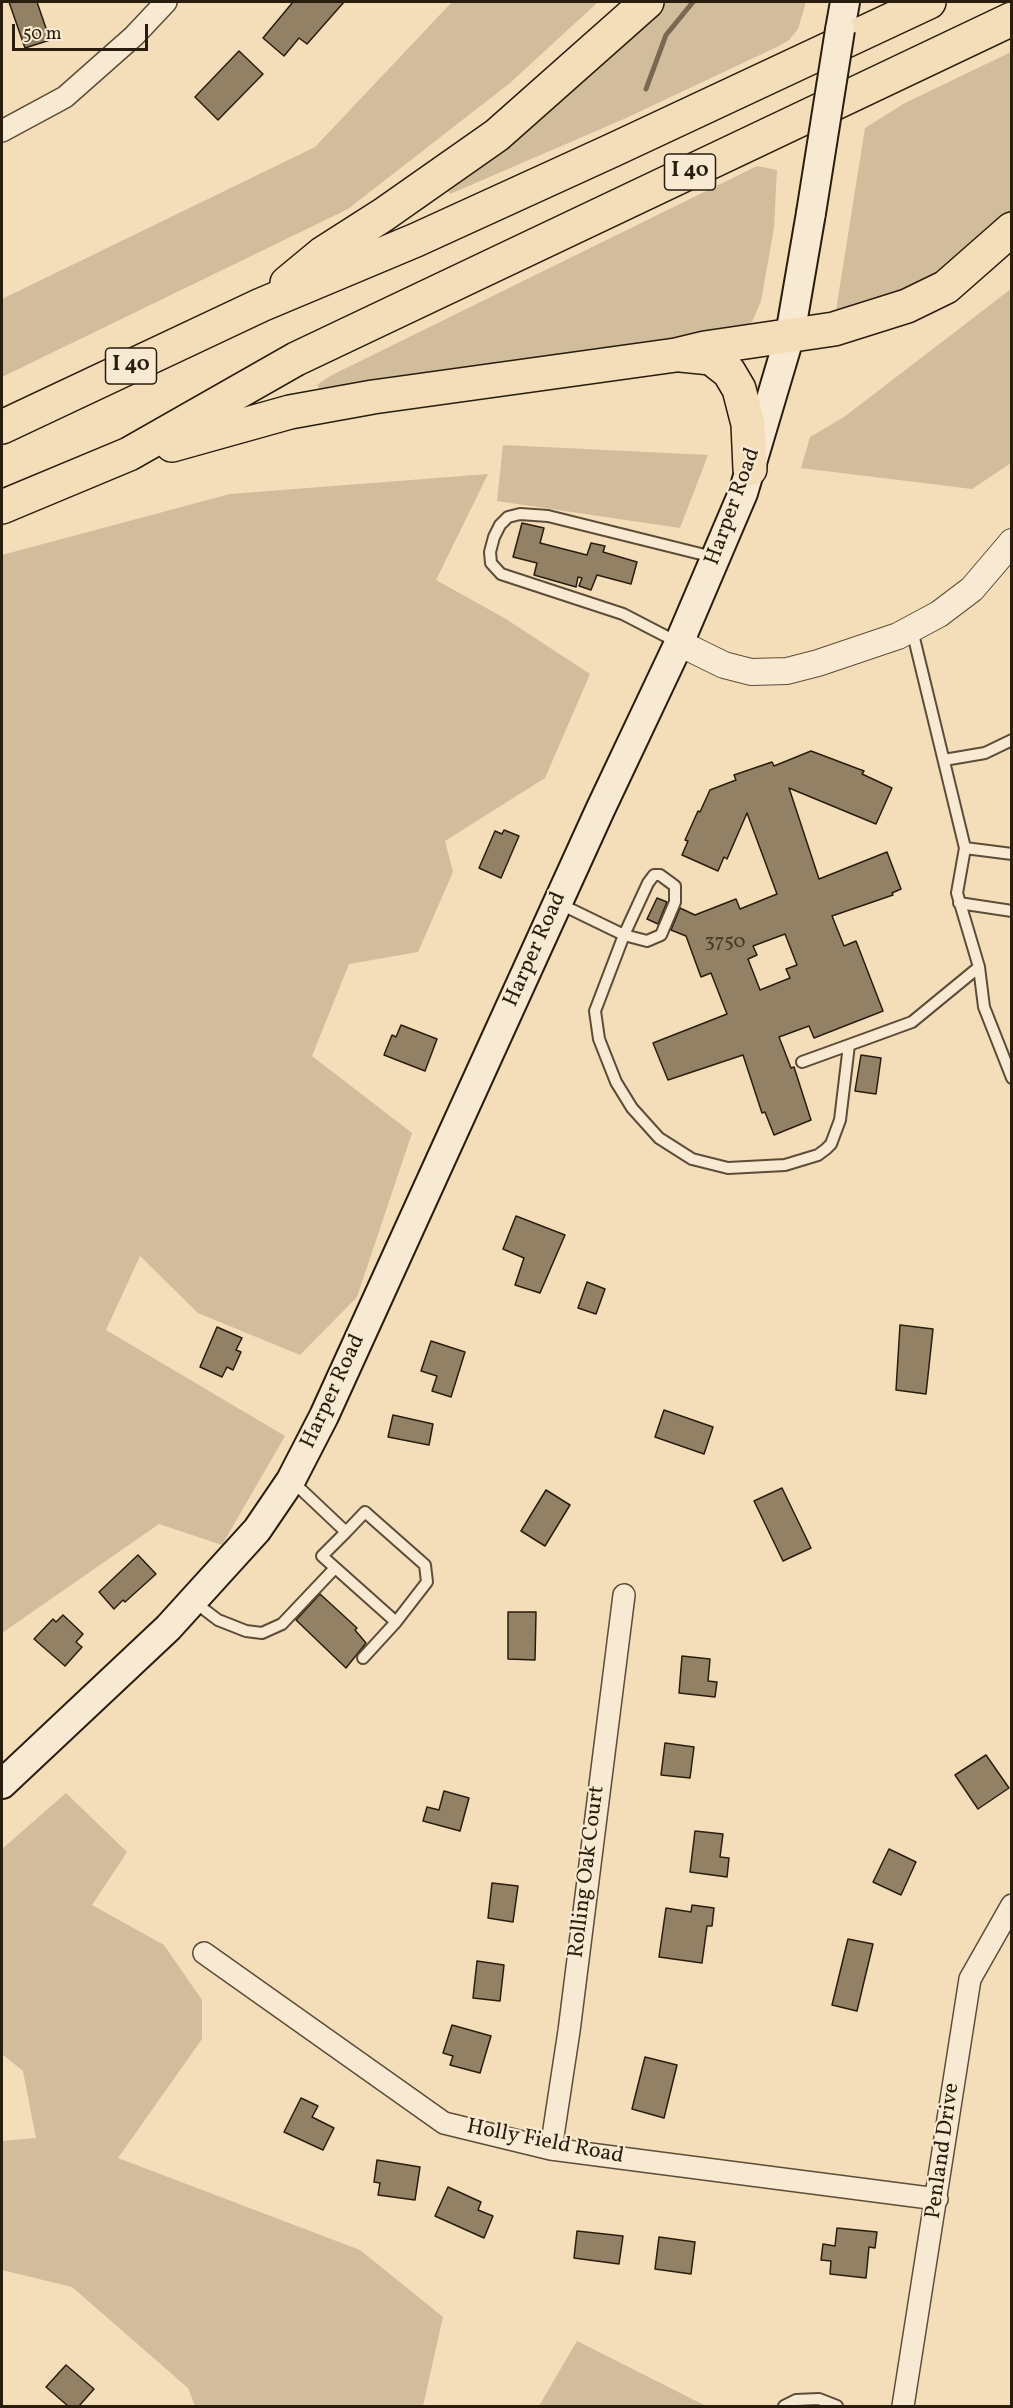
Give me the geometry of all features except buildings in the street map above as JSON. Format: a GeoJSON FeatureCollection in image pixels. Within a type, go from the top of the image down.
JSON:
{"type":"FeatureCollection","features":[{"type":"Feature","properties":{"kind":"highway"},"geometry":{"type":"LineString","coordinates":[[261,304],[322,254],[383,215],[497,135],[647,2]]}},
{"type":"Feature","properties":{"kind":"highway","name":"I 40"},"geometry":{"type":"LineString","coordinates":[[2,427],[261,304],[449,225],[929,2]]}},
{"type":"Feature","properties":{"kind":"highway","name":"I 40"},"geometry":{"type":"LineString","coordinates":[[2,507],[129,454],[296,359],[1011,19]]}},
{"type":"Feature","properties":{"kind":"highway"},"geometry":{"type":"LineString","coordinates":[[129,454],[155,450],[300,410],[373,397],[676,355],[834,329],[907,306],[946,286],[1011,229]]}},
{"type":"Feature","properties":{"kind":"highway"},"geometry":{"type":"LineString","coordinates":[[676,355],[711,358],[729,372],[739,389],[748,424],[750,470]]}},
{"type":"Feature","properties":{"kind":"main road","name":"Harper Road"},"geometry":{"type":"LineString","coordinates":[[2,1784],[168,1628],[257,1530],[291,1480],[324,1416],[679,643],[716,558],[750,470],[790,335],[845,2]]}},
{"type":"Feature","properties":{"kind":"street"},"geometry":{"type":"LineString","coordinates":[[2,131],[65,97],[134,36],[166,2]]}},
{"type":"Feature","properties":{"kind":"street"},"geometry":{"type":"LineString","coordinates":[[679,643],[724,666],[751,672],[769,673],[818,663],[912,628],[939,614],[972,589],[1011,542]]}},
{"type":"Feature","properties":{"kind":"street","name":"Rolling Oak Court"},"geometry":{"type":"LineString","coordinates":[[551,2149],[569,2031],[624,1595]]}},
{"type":"Feature","properties":{"kind":"street","name":"Penland Drive"},"geometry":{"type":"LineString","coordinates":[[903,2406],[970,1979],[1011,1905]]}},
{"type":"Feature","properties":{"kind":"street","name":"Holly Field Road"},"geometry":{"type":"LineString","coordinates":[[204,1953],[444,2123],[551,2149],[937,2199]]}},
{"type":"Feature","properties":{"kind":"lane"},"geometry":{"type":"LineString","coordinates":[[679,643],[623,614],[501,574],[491,563],[490,552],[494,537],[500,525],[508,517],[520,514],[548,516],[716,558]]}},
{"type":"Feature","properties":{"kind":"lane"},"geometry":{"type":"LineString","coordinates":[[912,628],[964,848],[957,886],[959,903],[979,968],[984,1006],[1011,1078]]}},
{"type":"Feature","properties":{"kind":"lane"},"geometry":{"type":"LineString","coordinates":[[944,760],[985,753],[1011,740]]}},
{"type":"Feature","properties":{"kind":"lane"},"geometry":{"type":"LineString","coordinates":[[964,848],[1011,854]]}},
{"type":"Feature","properties":{"kind":"lane"},"geometry":{"type":"LineString","coordinates":[[558,903],[624,934],[647,941],[660,935],[675,902],[675,886],[660,875],[654,876],[648,882],[624,934],[595,1011],[599,1039],[616,1082],[632,1108],[658,1138],[687,1156],[717,1167],[742,1168],[785,1165],[818,1155],[831,1144],[840,1120],[849,1045]]}},
{"type":"Feature","properties":{"kind":"lane"},"geometry":{"type":"LineString","coordinates":[[959,903],[1011,911]]}},
{"type":"Feature","properties":{"kind":"lane"},"geometry":{"type":"LineString","coordinates":[[802,1062],[912,1022],[979,968]]}},
{"type":"Feature","properties":{"kind":"lane"},"geometry":{"type":"LineString","coordinates":[[291,1480],[346,1532]]}},
{"type":"Feature","properties":{"kind":"lane"},"geometry":{"type":"LineString","coordinates":[[363,1658],[396,1622],[427,1582],[425,1565],[365,1512],[322,1556],[396,1622]]}},
{"type":"Feature","properties":{"kind":"lane"},"geometry":{"type":"LineString","coordinates":[[193,1601],[218,1620],[246,1631],[262,1633],[282,1624],[335,1568]]}},
{"type":"Feature","properties":{"kind":"lane"},"geometry":{"type":"LineString","coordinates":[[784,2406],[796,2400],[819,2399],[837,2406]]}},
{"type":"Feature","properties":{"kind":"shaded area"},"geometry":{"type":"Polygon","coordinates":[[[452,2],[598,2],[510,83],[348,209],[2,377],[2,299],[315,147],[452,2]]]}},
{"type":"Feature","properties":{"kind":"shaded area"},"geometry":{"type":"Polygon","coordinates":[[[661,2],[806,2],[798,29],[789,40],[779,46],[624,119],[450,194],[445,186],[661,2]]]}},
{"type":"Feature","properties":{"kind":"shaded area"},"geometry":{"type":"Polygon","coordinates":[[[1011,52],[1011,211],[987,235],[925,284],[840,317],[836,310],[865,128],[905,103],[1011,52]]]}},
{"type":"Feature","properties":{"kind":"shaded area"},"geometry":{"type":"Polygon","coordinates":[[[757,166],[777,170],[774,228],[761,301],[752,322],[744,327],[321,391],[317,385],[330,376],[757,166]]]}},
{"type":"Feature","properties":{"kind":"shaded area"},"geometry":{"type":"Polygon","coordinates":[[[1011,289],[1011,463],[972,489],[801,468],[810,437],[844,417],[1011,289]]]}},
{"type":"Feature","properties":{"kind":"shaded area"},"geometry":{"type":"Polygon","coordinates":[[[503,445],[708,455],[680,528],[497,501],[503,445]]]}},
{"type":"Feature","properties":{"kind":"shaded area"},"geometry":{"type":"Polygon","coordinates":[[[488,474],[436,580],[506,619],[590,674],[545,778],[445,841],[453,872],[418,952],[349,964],[312,1056],[412,1133],[357,1297],[300,1355],[198,1313],[140,1256],[106,1330],[285,1436],[222,1545],[159,1524],[2,1633],[2,555],[230,494],[488,474]]]}},
{"type":"Feature","properties":{"kind":"shaded area"},"geometry":{"type":"Polygon","coordinates":[[[66,1793],[127,1852],[92,1905],[164,1945],[202,2000],[202,2039],[118,2158],[360,2250],[443,2317],[423,2406],[195,2406],[188,2388],[72,2287],[2,2270],[2,2141],[36,2138],[23,2071],[2,2054],[2,1849],[66,1793]]]}},
{"type":"Feature","properties":{"kind":"shaded area"},"geometry":{"type":"Polygon","coordinates":[[[577,2341],[706,2406],[539,2406],[577,2341]]]}},
{"type":"Feature","properties":{"kind":"waterway"},"geometry":{"type":"LineString","coordinates":[[646,89],[666,35],[693,2]]}}]}
